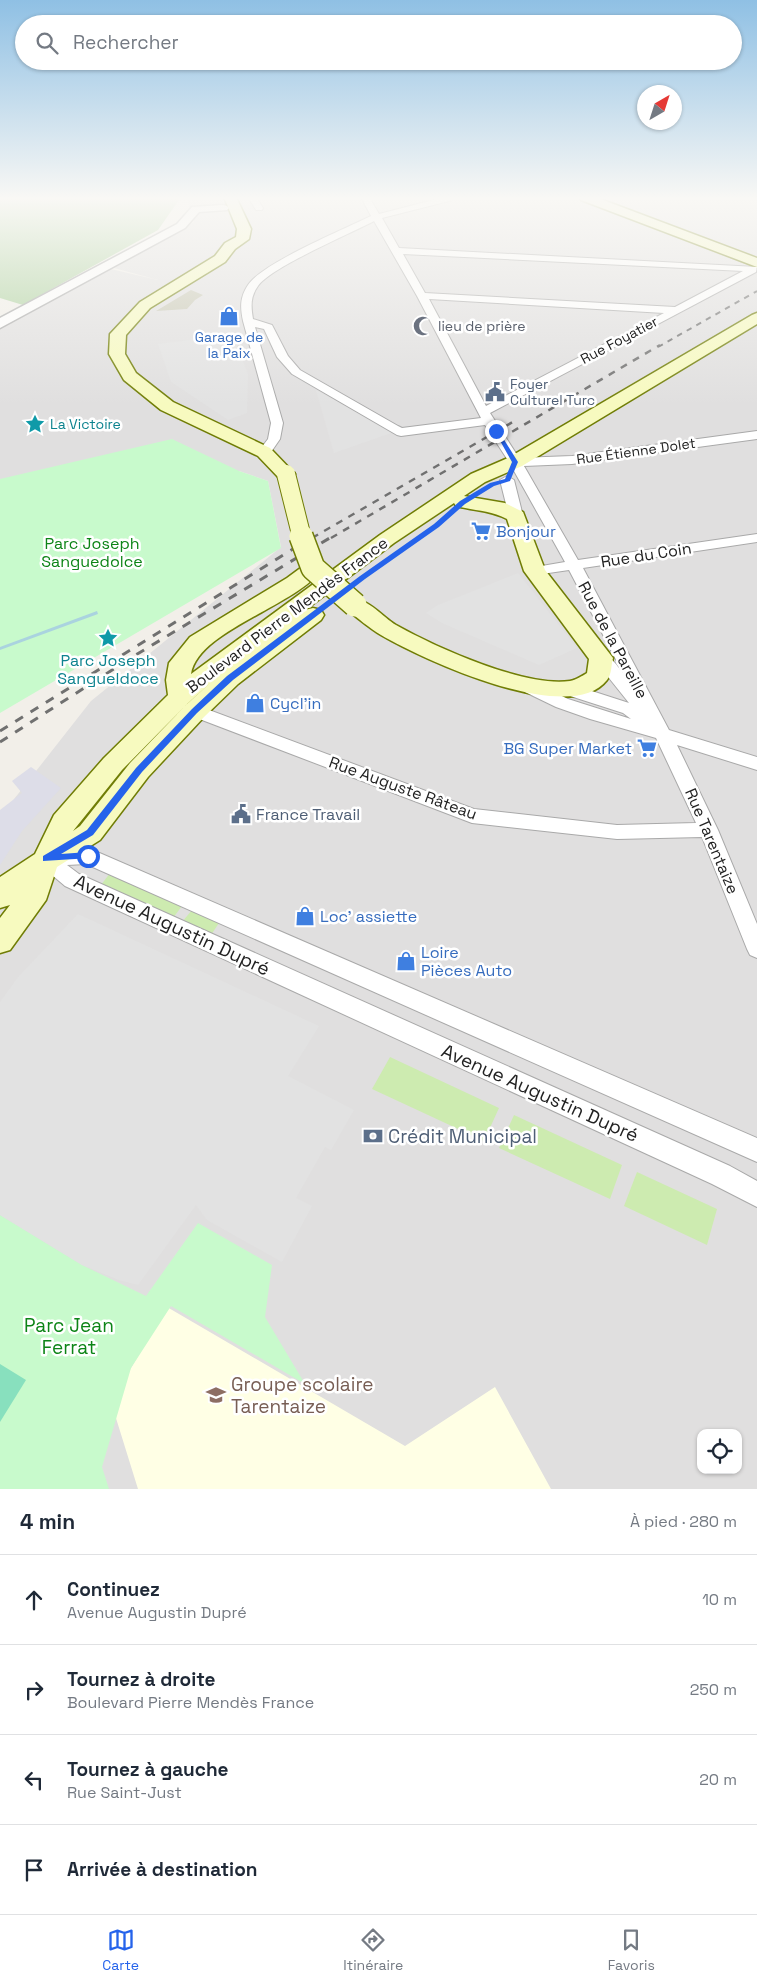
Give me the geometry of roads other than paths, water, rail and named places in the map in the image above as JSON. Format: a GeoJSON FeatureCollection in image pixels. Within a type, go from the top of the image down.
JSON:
{"type":"FeatureCollection","features":[{"type":"Feature","properties":{"kind":"main road"},"geometry":{"type":"LineString","coordinates":[[208,266],[145,305],[118,334],[117,354],[130,376],[167,406],[264,452],[286,474],[301,536],[313,568],[355,605],[387,629],[419,646],[531,688],[570,690]]}},
{"type":"Feature","properties":{"kind":"main road","name":"Boulevard Pierre Mendès France"},"geometry":{"type":"LineString","coordinates":[[0,897],[13,881],[90,833],[187,704],[205,674],[387,539],[478,478],[515,462],[757,318]]}},
{"type":"Feature","properties":{"kind":"main road"},"geometry":{"type":"LineString","coordinates":[[507,480],[515,462]]}},
{"type":"Feature","properties":{"kind":"main road","name":"Boulevard Pierre Mendès France"},"geometry":{"type":"LineString","coordinates":[[187,704],[230,678],[362,578],[436,525],[463,502],[492,485],[507,480]]}},
{"type":"Feature","properties":{"kind":"main road"},"geometry":{"type":"LineString","coordinates":[[463,502],[498,507],[516,516]]}},
{"type":"Feature","properties":{"kind":"main road","name":"Rue de la Pareille"},"geometry":{"type":"LineString","coordinates":[[516,516],[535,571],[601,658],[598,676],[570,690]]}},
{"type":"Feature","properties":{"kind":"main road"},"geometry":{"type":"LineString","coordinates":[[187,704],[178,680],[181,663],[198,642],[295,583],[313,568]]}},
{"type":"Feature","properties":{"kind":"main road"},"geometry":{"type":"LineString","coordinates":[[0,941],[36,892],[46,859]]}},
{"type":"Feature","properties":{"kind":"street"},"geometry":{"type":"LineString","coordinates":[[0,324],[106,266]]}},
{"type":"Feature","properties":{"kind":"street"},"geometry":{"type":"LineString","coordinates":[[264,452],[278,432],[277,423],[248,321],[245,304],[253,285],[269,270],[276,266]]}},
{"type":"Feature","properties":{"kind":"street","name":"Rue de la Pareille"},"geometry":{"type":"LineString","coordinates":[[405,266],[486,416],[515,462],[574,566],[663,734]]}},
{"type":"Feature","properties":{"kind":"street","name":"Rue Foyatier"},"geometry":{"type":"LineString","coordinates":[[486,416],[755,266]]}},
{"type":"Feature","properties":{"kind":"street"},"geometry":{"type":"LineString","coordinates":[[422,296],[676,310]]}},
{"type":"Feature","properties":{"kind":"street"},"geometry":{"type":"LineString","coordinates":[[248,321],[268,327],[279,351],[296,372],[401,432],[486,416]]}},
{"type":"Feature","properties":{"kind":"street"},"geometry":{"type":"LineString","coordinates":[[751,436],[757,449]]}},
{"type":"Feature","properties":{"kind":"street","name":"Rue Étienne Dolet"},"geometry":{"type":"LineString","coordinates":[[515,462],[572,460],[751,436]]}},
{"type":"Feature","properties":{"kind":"street","name":"Rue de la Pareille"},"geometry":{"type":"LineString","coordinates":[[507,480],[516,516]]}},
{"type":"Feature","properties":{"kind":"street","name":"Rue du Coin"},"geometry":{"type":"LineString","coordinates":[[535,571],[757,538]]}},
{"type":"Feature","properties":{"kind":"street","name":"Rue de la Pareille"},"geometry":{"type":"LineString","coordinates":[[601,658],[663,734]]}},
{"type":"Feature","properties":{"kind":"street"},"geometry":{"type":"LineString","coordinates":[[531,688],[562,703],[757,764]]}},
{"type":"Feature","properties":{"kind":"street"},"geometry":{"type":"LineString","coordinates":[[570,690],[629,709],[663,734]]}},
{"type":"Feature","properties":{"kind":"street","name":"Rue Auguste Râteau"},"geometry":{"type":"LineString","coordinates":[[187,704],[472,816],[617,832],[709,830]]}},
{"type":"Feature","properties":{"kind":"street","name":"Rue Tarentaize"},"geometry":{"type":"LineString","coordinates":[[663,734],[709,830],[757,949]]}},
{"type":"Feature","properties":{"kind":"street","name":"Avenue Augustin Dupré"},"geometry":{"type":"LineString","coordinates":[[46,859],[88,856],[757,1150]]}},
{"type":"Feature","properties":{"kind":"street","name":"Avenue Augustin Dupré"},"geometry":{"type":"LineString","coordinates":[[46,859],[72,880],[722,1175],[757,1195]]}},
{"type":"Feature","properties":{"kind":"water"},"geometry":{"type":"Polygon","coordinates":[[[97,611],[98,614],[0,650],[0,647],[97,611]]]}},
{"type":"Feature","properties":{"kind":"railway"},"geometry":{"type":"LineString","coordinates":[[658,347],[757,291]]}},
{"type":"Feature","properties":{"kind":"railway"},"geometry":{"type":"LineString","coordinates":[[331,538],[660,345]]}},
{"type":"Feature","properties":{"kind":"railway"},"geometry":{"type":"LineString","coordinates":[[312,538],[518,419]]}},
{"type":"Feature","properties":{"kind":"railway"},"geometry":{"type":"LineString","coordinates":[[0,731],[314,536]]}},
{"type":"Feature","properties":{"kind":"railway"},"geometry":{"type":"LineString","coordinates":[[0,742],[134,656],[333,536]]}},
{"type":"Feature","properties":{"kind":"place","name":"Garage de la Paix"},"geometry":{"type":"Point","coordinates":[229,316]}},
{"type":"Feature","properties":{"kind":"place","name":"lieu de prière"},"geometry":{"type":"Point","coordinates":[423,326]}},
{"type":"Feature","properties":{"kind":"place","name":"Foyer Culturel Turc"},"geometry":{"type":"Point","coordinates":[495,392]}},
{"type":"Feature","properties":{"kind":"place","name":"La Victoire"},"geometry":{"type":"Point","coordinates":[35,424]}},
{"type":"Feature","properties":{"kind":"place","name":"Bonjour"},"geometry":{"type":"Point","coordinates":[481,531]}},
{"type":"Feature","properties":{"kind":"place","name":"Parc Joseph Sangueldoce"},"geometry":{"type":"Point","coordinates":[108,638]}},
{"type":"Feature","properties":{"kind":"place","name":"Cycl'in"},"geometry":{"type":"Point","coordinates":[255,703]}},
{"type":"Feature","properties":{"kind":"place","name":"BG Super Market"},"geometry":{"type":"Point","coordinates":[647,748]}},
{"type":"Feature","properties":{"kind":"place","name":"France Travail"},"geometry":{"type":"Point","coordinates":[241,814]}},
{"type":"Feature","properties":{"kind":"place","name":"Loc' assiette"},"geometry":{"type":"Point","coordinates":[305,916]}},
{"type":"Feature","properties":{"kind":"place","name":"Loire Pièces Auto"},"geometry":{"type":"Point","coordinates":[406,961]}},
{"type":"Feature","properties":{"kind":"place","name":"Crédit Municipal"},"geometry":{"type":"Point","coordinates":[373,1136]}},
{"type":"Feature","properties":{"kind":"place","name":"Groupe scolaire Tarentaize"},"geometry":{"type":"Point","coordinates":[216,1395]}},
{"type":"Feature","properties":{"kind":"park label","name":"Parc Joseph Sanguedolce"},"geometry":{"type":"Point","coordinates":[92,552]}},
{"type":"Feature","properties":{"kind":"park label","name":"Parc Jean Ferrat"},"geometry":{"type":"Point","coordinates":[69,1336]}}]}
